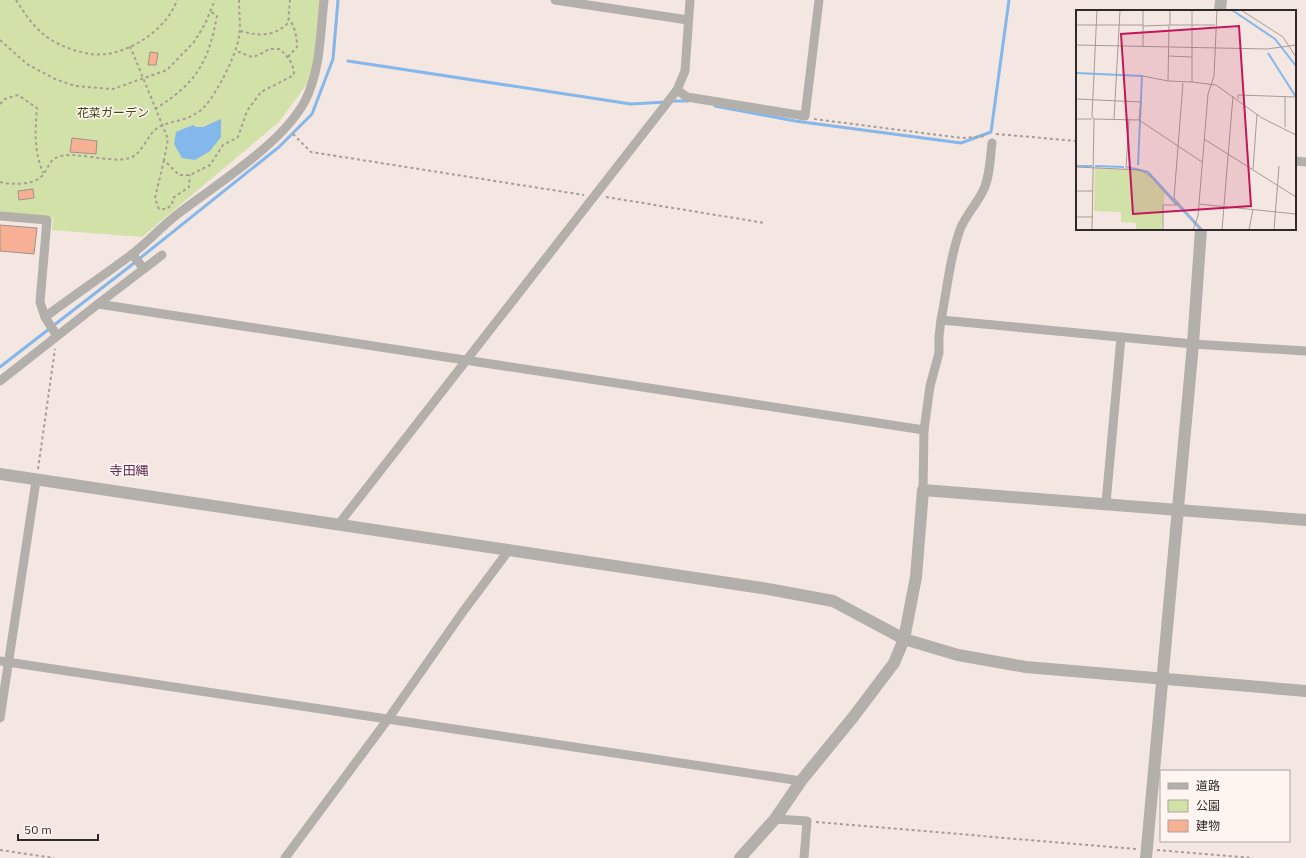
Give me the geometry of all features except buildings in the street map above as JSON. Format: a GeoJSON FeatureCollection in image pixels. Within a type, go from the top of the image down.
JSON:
{"type":"FeatureCollection","features":[{"type":"Feature","properties":{"kind":"street"},"geometry":{"type":"LineString","coordinates":[[0,381],[98,304],[138,262],[177,214],[262,150],[286,128],[304,102],[314,82],[320,49],[324,0]]}},
{"type":"Feature","properties":{"kind":"street"},"geometry":{"type":"LineString","coordinates":[[555,0],[688,20]]}},
{"type":"Feature","properties":{"kind":"street"},"geometry":{"type":"LineString","coordinates":[[338,524],[677,90],[685,71],[690,0]]}},
{"type":"Feature","properties":{"kind":"street"},"geometry":{"type":"LineString","coordinates":[[677,90],[687,96],[805,116],[819,0]]}},
{"type":"Feature","properties":{"kind":"street"},"geometry":{"type":"LineString","coordinates":[[1220,10],[1221,0]]}},
{"type":"Feature","properties":{"kind":"street"},"geometry":{"type":"LineString","coordinates":[[740,858],[775,819],[801,781],[854,716],[894,663],[904,639],[916,577],[923,490],[924,430],[930,386],[940,354],[939,336],[941,320],[959,234],[972,206],[983,190],[992,143]]}},
{"type":"Feature","properties":{"kind":"street"},"geometry":{"type":"LineString","coordinates":[[1296,161],[1306,162]]}},
{"type":"Feature","properties":{"kind":"street"},"geometry":{"type":"LineString","coordinates":[[0,216],[47,220],[40,302],[46,319],[57,336]]}},
{"type":"Feature","properties":{"kind":"street"},"geometry":{"type":"LineString","coordinates":[[1147,854],[1193,344],[1201,230]]}},
{"type":"Feature","properties":{"kind":"street"},"geometry":{"type":"LineString","coordinates":[[46,319],[138,262],[162,255]]}},
{"type":"Feature","properties":{"kind":"street"},"geometry":{"type":"LineString","coordinates":[[98,304],[924,430]]}},
{"type":"Feature","properties":{"kind":"street"},"geometry":{"type":"LineString","coordinates":[[941,320],[1193,344],[1306,351]]}},
{"type":"Feature","properties":{"kind":"street"},"geometry":{"type":"LineString","coordinates":[[1106,503],[1121,337]]}},
{"type":"Feature","properties":{"kind":"street"},"geometry":{"type":"LineString","coordinates":[[0,474],[762,588],[833,601],[904,639],[958,656],[1026,667],[1163,680],[1306,691]]}},
{"type":"Feature","properties":{"kind":"street"},"geometry":{"type":"LineString","coordinates":[[0,718],[4,662],[36,480]]}},
{"type":"Feature","properties":{"kind":"street"},"geometry":{"type":"LineString","coordinates":[[923,490],[1106,503],[1306,520]]}},
{"type":"Feature","properties":{"kind":"street"},"geometry":{"type":"LineString","coordinates":[[286,858],[509,550]]}},
{"type":"Feature","properties":{"kind":"street"},"geometry":{"type":"LineString","coordinates":[[4,662],[801,781]]}},
{"type":"Feature","properties":{"kind":"street"},"geometry":{"type":"LineString","coordinates":[[775,819],[807,821],[804,858]]}},
{"type":"Feature","properties":{"kind":"path"},"geometry":{"type":"LineString","coordinates":[[16,0],[34,27],[57,43],[83,53],[107,54],[130,46],[146,38],[163,23],[174,8],[177,0]]}},
{"type":"Feature","properties":{"kind":"path"},"geometry":{"type":"LineString","coordinates":[[0,40],[28,64],[55,79],[75,86],[114,89],[143,80],[167,70],[184,54],[205,24],[214,0]]}},
{"type":"Feature","properties":{"kind":"path"},"geometry":{"type":"LineString","coordinates":[[0,182],[7,184],[29,182],[41,177],[48,165],[58,157],[68,156],[109,160],[130,158],[135,156],[156,129],[161,126],[185,120],[205,106],[235,56],[240,31],[239,0]]}},
{"type":"Feature","properties":{"kind":"path"},"geometry":{"type":"LineString","coordinates":[[240,31],[263,35],[280,31],[288,23],[290,0]]}},
{"type":"Feature","properties":{"kind":"path"},"geometry":{"type":"LineString","coordinates":[[155,109],[177,95],[190,82],[201,66],[211,45],[217,16],[210,10]]}},
{"type":"Feature","properties":{"kind":"path"},"geometry":{"type":"LineString","coordinates":[[288,57],[297,47],[297,38],[289,19]]}},
{"type":"Feature","properties":{"kind":"path"},"geometry":{"type":"LineString","coordinates":[[130,46],[161,126],[168,139],[155,198],[159,209],[167,209],[172,204],[173,198],[189,186],[190,175]]}},
{"type":"Feature","properties":{"kind":"path"},"geometry":{"type":"LineString","coordinates":[[164,160],[179,175],[190,175],[210,165],[223,145],[238,137],[247,111],[261,92],[294,75],[294,68],[288,57],[280,49],[269,49],[260,55],[252,57],[236,51]]}},
{"type":"Feature","properties":{"kind":"path"},"geometry":{"type":"LineString","coordinates":[[0,104],[6,99],[18,95],[37,108],[34,139],[37,157],[43,173]]}},
{"type":"Feature","properties":{"kind":"path"},"geometry":{"type":"LineString","coordinates":[[812,118],[962,138],[998,134],[1076,141]]}},
{"type":"Feature","properties":{"kind":"path"},"geometry":{"type":"LineString","coordinates":[[286,128],[311,152],[765,223]]}},
{"type":"Feature","properties":{"kind":"path"},"geometry":{"type":"LineString","coordinates":[[36,480],[57,336]]}},
{"type":"Feature","properties":{"kind":"path"},"geometry":{"type":"LineString","coordinates":[[807,821],[1147,854],[1253,858]]}},
{"type":"Feature","properties":{"kind":"path"},"geometry":{"type":"LineString","coordinates":[[0,850],[54,858]]}},
{"type":"Feature","properties":{"kind":"green space","name":"花菜ガーデン"},"geometry":{"type":"Polygon","coordinates":[[[0,0],[320,0],[312,77],[279,122],[142,237],[52,230],[53,218],[0,213],[0,0]]]}},
{"type":"Feature","properties":{"kind":"water"},"geometry":{"type":"Polygon","coordinates":[[[221,119],[221,137],[210,151],[195,160],[182,158],[174,144],[176,132],[193,125],[196,127],[203,127],[221,119]]]}},
{"type":"Feature","properties":{"kind":"waterway"},"geometry":{"type":"LineString","coordinates":[[0,367],[129,267],[279,147],[312,114],[333,59],[338,0]]}},
{"type":"Feature","properties":{"kind":"waterway"},"geometry":{"type":"LineString","coordinates":[[715,106],[795,121],[961,143],[991,132],[1009,0]]}},
{"type":"Feature","properties":{"kind":"waterway"},"geometry":{"type":"LineString","coordinates":[[348,61],[631,104],[666,102]]}},
{"type":"Feature","properties":{"kind":"waterway"},"geometry":{"type":"LineString","coordinates":[[671,101],[688,101]]}},
{"type":"Feature","properties":{"kind":"district","name":"寺田縄"},"geometry":{"type":"Point","coordinates":[129,470]}}]}
